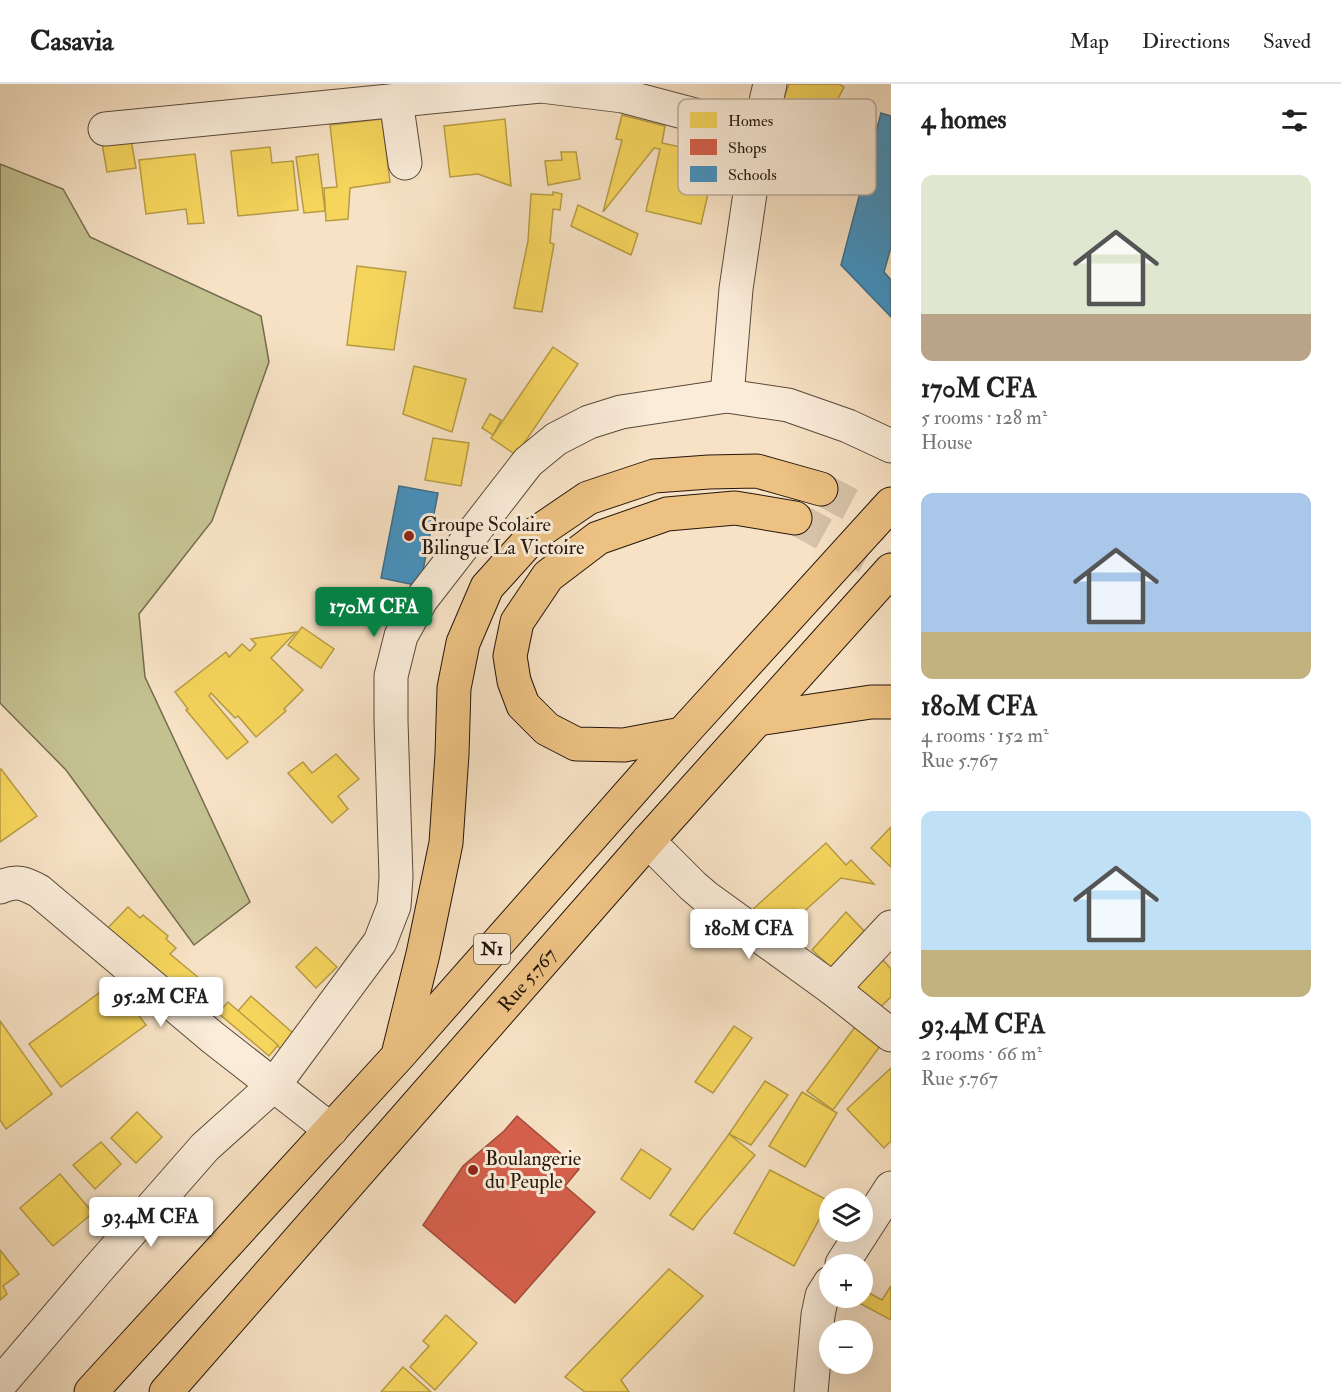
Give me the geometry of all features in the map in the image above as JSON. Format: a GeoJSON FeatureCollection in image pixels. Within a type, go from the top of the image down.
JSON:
{"type":"FeatureCollection","features":[{"type":"Feature","properties":{"kind":"highway"},"geometry":{"type":"LineString","coordinates":[[399,1055],[446,843],[454,688],[463,643],[487,587],[535,534],[588,498],[654,476],[757,471],[821,489]]}},
{"type":"Feature","properties":{"kind":"highway","name":"N1"},"geometry":{"type":"LineString","coordinates":[[91,1392],[399,1055],[682,734],[891,504]]}},
{"type":"Feature","properties":{"kind":"highway"},"geometry":{"type":"LineString","coordinates":[[682,734],[624,745],[576,744],[547,729],[523,705],[514,681],[510,656],[517,622],[548,576],[598,538],[667,514],[735,508],[795,518]]}},
{"type":"Feature","properties":{"kind":"highway","name":"Rue 5.767"},"geometry":{"type":"LineString","coordinates":[[166,1392],[648,841],[891,570]]}},
{"type":"Feature","properties":{"kind":"highway"},"geometry":{"type":"LineString","coordinates":[[758,719],[871,702],[891,702]]}},
{"type":"Feature","properties":{"kind":"street"},"geometry":{"type":"LineString","coordinates":[[767,99],[770,84]]}},
{"type":"Feature","properties":{"kind":"street"},"geometry":{"type":"LineString","coordinates":[[105,129],[541,86],[623,96],[678,111]]}},
{"type":"Feature","properties":{"kind":"street"},"geometry":{"type":"LineString","coordinates":[[396,100],[405,164]]}},
{"type":"Feature","properties":{"kind":"street"},"geometry":{"type":"LineString","coordinates":[[727,396],[736,289],[750,195]]}},
{"type":"Feature","properties":{"kind":"street"},"geometry":{"type":"LineString","coordinates":[[0,1384],[205,1147],[274,1085],[380,942],[394,906],[396,877],[391,676],[401,636],[421,600],[528,462],[556,439],[589,422],[621,412],[727,396],[788,405],[848,426],[891,446]]}},
{"type":"Feature","properties":{"kind":"street"},"geometry":{"type":"LineString","coordinates":[[648,841],[707,898],[833,989],[891,1035]]}},
{"type":"Feature","properties":{"kind":"street"},"geometry":{"type":"LineString","coordinates":[[0,886],[25,883],[39,891],[212,1037],[331,1130]]}},
{"type":"Feature","properties":{"kind":"street"},"geometry":{"type":"LineString","coordinates":[[833,989],[891,927]]}},
{"type":"Feature","properties":{"kind":"street"},"geometry":{"type":"LineString","coordinates":[[848,1254],[891,1188]]}},
{"type":"Feature","properties":{"kind":"street"},"geometry":{"type":"LineString","coordinates":[[812,1392],[819,1308]]}},
{"type":"Feature","properties":{"kind":"shaded area"},"geometry":{"type":"Polygon","coordinates":[[[0,164],[63,189],[90,237],[261,316],[269,362],[212,521],[139,614],[145,677],[250,902],[194,945],[66,770],[0,703],[0,164]]]}},
{"type":"Feature","properties":{"kind":"building: Homes"},"geometry":{"type":"Polygon","coordinates":[[[789,84],[839,84],[844,87],[838,99],[783,99],[789,84]]]}},
{"type":"Feature","properties":{"kind":"building: Homes"},"geometry":{"type":"Polygon","coordinates":[[[622,115],[665,126],[662,143],[678,146],[678,195],[708,195],[701,224],[646,211],[660,149],[654,148],[603,212],[622,140],[616,139],[622,115]]]}},
{"type":"Feature","properties":{"kind":"building: Homes"},"geometry":{"type":"Polygon","coordinates":[[[382,119],[390,182],[350,188],[348,219],[326,221],[324,188],[337,187],[330,125],[382,119]]]}},
{"type":"Feature","properties":{"kind":"building: Homes"},"geometry":{"type":"Polygon","coordinates":[[[505,119],[511,186],[478,174],[450,177],[444,126],[505,119]]]}},
{"type":"Feature","properties":{"kind":"building: Homes"},"geometry":{"type":"Polygon","coordinates":[[[130,134],[136,168],[107,172],[101,138],[130,134]]]}},
{"type":"Feature","properties":{"kind":"building: Homes"},"geometry":{"type":"Polygon","coordinates":[[[270,147],[272,163],[293,161],[298,210],[238,216],[231,151],[270,147]]]}},
{"type":"Feature","properties":{"kind":"building: Homes"},"geometry":{"type":"Polygon","coordinates":[[[561,152],[576,152],[580,179],[548,185],[545,161],[562,160],[561,152]]]}},
{"type":"Feature","properties":{"kind":"building: Homes"},"geometry":{"type":"Polygon","coordinates":[[[195,154],[204,223],[188,224],[186,209],[146,214],[139,160],[195,154]]]}},
{"type":"Feature","properties":{"kind":"building: Homes"},"geometry":{"type":"Polygon","coordinates":[[[318,154],[325,211],[304,213],[296,157],[318,154]]]}},
{"type":"Feature","properties":{"kind":"building: Homes"},"geometry":{"type":"Polygon","coordinates":[[[553,192],[562,194],[560,210],[553,209],[550,243],[554,244],[542,312],[514,308],[528,241],[531,194],[553,195],[553,192]]]}},
{"type":"Feature","properties":{"kind":"building: Homes"},"geometry":{"type":"Polygon","coordinates":[[[578,205],[638,234],[631,255],[571,226],[578,205]]]}},
{"type":"Feature","properties":{"kind":"building: Homes"},"geometry":{"type":"Polygon","coordinates":[[[357,266],[406,272],[394,350],[347,345],[357,266]]]}},
{"type":"Feature","properties":{"kind":"building: Homes"},"geometry":{"type":"Polygon","coordinates":[[[553,347],[578,364],[516,455],[491,438],[553,347]]]}},
{"type":"Feature","properties":{"kind":"building: Homes"},"geometry":{"type":"Polygon","coordinates":[[[414,366],[466,379],[452,432],[403,414],[414,366]]]}},
{"type":"Feature","properties":{"kind":"building: Homes"},"geometry":{"type":"Polygon","coordinates":[[[490,414],[501,420],[493,435],[482,428],[490,414]]]}},
{"type":"Feature","properties":{"kind":"building: Homes"},"geometry":{"type":"Polygon","coordinates":[[[433,438],[469,443],[461,486],[425,480],[433,438]]]}},
{"type":"Feature","properties":{"kind":"building: Homes"},"geometry":{"type":"Polygon","coordinates":[[[302,627],[334,649],[321,668],[288,645],[302,627]]]}},
{"type":"Feature","properties":{"kind":"building: Homes"},"geometry":{"type":"Polygon","coordinates":[[[296,632],[271,658],[303,690],[284,709],[286,711],[256,737],[238,716],[235,718],[211,693],[209,696],[248,742],[227,759],[186,710],[188,709],[175,692],[226,652],[229,657],[242,644],[250,651],[256,644],[251,639],[296,632]]]}},
{"type":"Feature","properties":{"kind":"building: Homes"},"geometry":{"type":"Polygon","coordinates":[[[336,754],[359,779],[338,796],[348,809],[332,823],[288,773],[303,762],[312,773],[336,754]]]}},
{"type":"Feature","properties":{"kind":"building: Homes"},"geometry":{"type":"Polygon","coordinates":[[[0,770],[37,816],[0,842],[0,770]]]}},
{"type":"Feature","properties":{"kind":"building: Homes"},"geometry":{"type":"Polygon","coordinates":[[[891,827],[891,867],[871,848],[891,827]]]}},
{"type":"Feature","properties":{"kind":"building: Homes"},"geometry":{"type":"Polygon","coordinates":[[[826,843],[846,865],[851,860],[874,884],[841,878],[800,915],[794,909],[770,931],[751,911],[826,843]]]}},
{"type":"Feature","properties":{"kind":"building: Homes"},"geometry":{"type":"Polygon","coordinates":[[[128,907],[140,918],[143,915],[168,936],[166,939],[176,948],[170,954],[211,988],[192,1008],[104,932],[128,907]]]}},
{"type":"Feature","properties":{"kind":"building: Homes"},"geometry":{"type":"Polygon","coordinates":[[[846,912],[867,934],[833,969],[812,950],[846,912]]]}},
{"type":"Feature","properties":{"kind":"building: Homes"},"geometry":{"type":"Polygon","coordinates":[[[316,947],[337,967],[316,988],[296,967],[316,947]]]}},
{"type":"Feature","properties":{"kind":"building: Homes"},"geometry":{"type":"Polygon","coordinates":[[[883,960],[891,969],[891,997],[873,1014],[851,990],[883,960]]]}},
{"type":"Feature","properties":{"kind":"building: Homes"},"geometry":{"type":"Polygon","coordinates":[[[114,982],[146,1025],[61,1087],[29,1044],[114,982]]]}},
{"type":"Feature","properties":{"kind":"building: Homes"},"geometry":{"type":"Polygon","coordinates":[[[251,996],[294,1034],[281,1049],[238,1011],[251,996]]]}},
{"type":"Feature","properties":{"kind":"building: Homes"},"geometry":{"type":"Polygon","coordinates":[[[228,1002],[278,1045],[269,1056],[218,1013],[228,1002]]]}},
{"type":"Feature","properties":{"kind":"building: Homes"},"geometry":{"type":"Polygon","coordinates":[[[861,1019],[886,1038],[833,1110],[807,1091],[861,1019]]]}},
{"type":"Feature","properties":{"kind":"building: Homes"},"geometry":{"type":"Polygon","coordinates":[[[0,1021],[52,1094],[6,1129],[0,1120],[0,1021]]]}},
{"type":"Feature","properties":{"kind":"building: Homes"},"geometry":{"type":"Polygon","coordinates":[[[734,1026],[752,1038],[713,1093],[695,1082],[734,1026]]]}},
{"type":"Feature","properties":{"kind":"building: Homes"},"geometry":{"type":"Polygon","coordinates":[[[891,1068],[891,1141],[884,1148],[847,1109],[891,1068]]]}},
{"type":"Feature","properties":{"kind":"building: Homes"},"geometry":{"type":"Polygon","coordinates":[[[765,1081],[788,1095],[751,1145],[729,1134],[765,1081]]]}},
{"type":"Feature","properties":{"kind":"building: Homes"},"geometry":{"type":"Polygon","coordinates":[[[802,1092],[837,1113],[805,1167],[769,1146],[802,1092]]]}},
{"type":"Feature","properties":{"kind":"building: Homes"},"geometry":{"type":"Polygon","coordinates":[[[137,1112],[162,1137],[136,1163],[111,1138],[137,1112]]]}},
{"type":"Feature","properties":{"kind":"building: Homes"},"geometry":{"type":"Polygon","coordinates":[[[729,1134],[755,1155],[693,1230],[670,1215],[729,1134]]]}},
{"type":"Feature","properties":{"kind":"building: Homes"},"geometry":{"type":"Polygon","coordinates":[[[101,1142],[121,1164],[95,1189],[73,1165],[101,1142]]]}},
{"type":"Feature","properties":{"kind":"building: Homes"},"geometry":{"type":"Polygon","coordinates":[[[641,1149],[671,1169],[650,1199],[621,1179],[641,1149]]]}},
{"type":"Feature","properties":{"kind":"building: Homes"},"geometry":{"type":"Polygon","coordinates":[[[770,1170],[819,1196],[819,1220],[794,1266],[734,1233],[770,1170]]]}},
{"type":"Feature","properties":{"kind":"building: Homes"},"geometry":{"type":"Polygon","coordinates":[[[60,1174],[93,1213],[53,1246],[20,1208],[60,1174]]]}},
{"type":"Feature","properties":{"kind":"building: Homes"},"geometry":{"type":"Polygon","coordinates":[[[0,1250],[19,1274],[3,1286],[7,1294],[0,1300],[0,1250]]]}},
{"type":"Feature","properties":{"kind":"building: Homes"},"geometry":{"type":"Polygon","coordinates":[[[669,1269],[703,1296],[621,1380],[629,1392],[585,1392],[565,1377],[669,1269]]]}},
{"type":"Feature","properties":{"kind":"building: Homes"},"geometry":{"type":"Polygon","coordinates":[[[891,1286],[891,1320],[869,1308],[873,1308],[873,1295],[882,1300],[891,1286]]]}},
{"type":"Feature","properties":{"kind":"building: Homes"},"geometry":{"type":"Polygon","coordinates":[[[446,1315],[477,1343],[435,1390],[410,1367],[429,1346],[423,1341],[446,1315]]]}},
{"type":"Feature","properties":{"kind":"building: Homes"},"geometry":{"type":"Polygon","coordinates":[[[403,1367],[431,1392],[381,1392],[403,1367]]]}},
{"type":"Feature","properties":{"kind":"building: Shops"},"geometry":{"type":"Polygon","coordinates":[[[517,1116],[579,1169],[565,1186],[595,1212],[515,1303],[423,1225],[463,1166],[504,1131],[517,1116]]]}},
{"type":"Feature","properties":{"kind":"building: Schools"},"geometry":{"type":"Polygon","coordinates":[[[881,113],[891,116],[891,247],[884,272],[891,280],[891,317],[841,265],[859,195],[876,195],[876,132],[881,113]]]}},
{"type":"Feature","properties":{"kind":"building: Schools","name":"Groupe Scolaire Bilingue La Victoire"},"geometry":{"type":"Polygon","coordinates":[[[399,486],[438,493],[420,586],[381,578],[399,486]]]}},
{"type":"Feature","properties":{"kind":"tunnel"},"geometry":{"type":"LineString","coordinates":[[821,489],[891,526]]}},
{"type":"Feature","properties":{"kind":"tunnel"},"geometry":{"type":"LineString","coordinates":[[795,518],[891,571]]}},
{"type":"Feature","properties":{"kind":"place","name":"Groupe Scolaire Bilingue La Victoire"},"geometry":{"type":"Point","coordinates":[409,536]}},
{"type":"Feature","properties":{"kind":"place","name":"Boulangerie du Peuple"},"geometry":{"type":"Point","coordinates":[473,1170]}}]}
